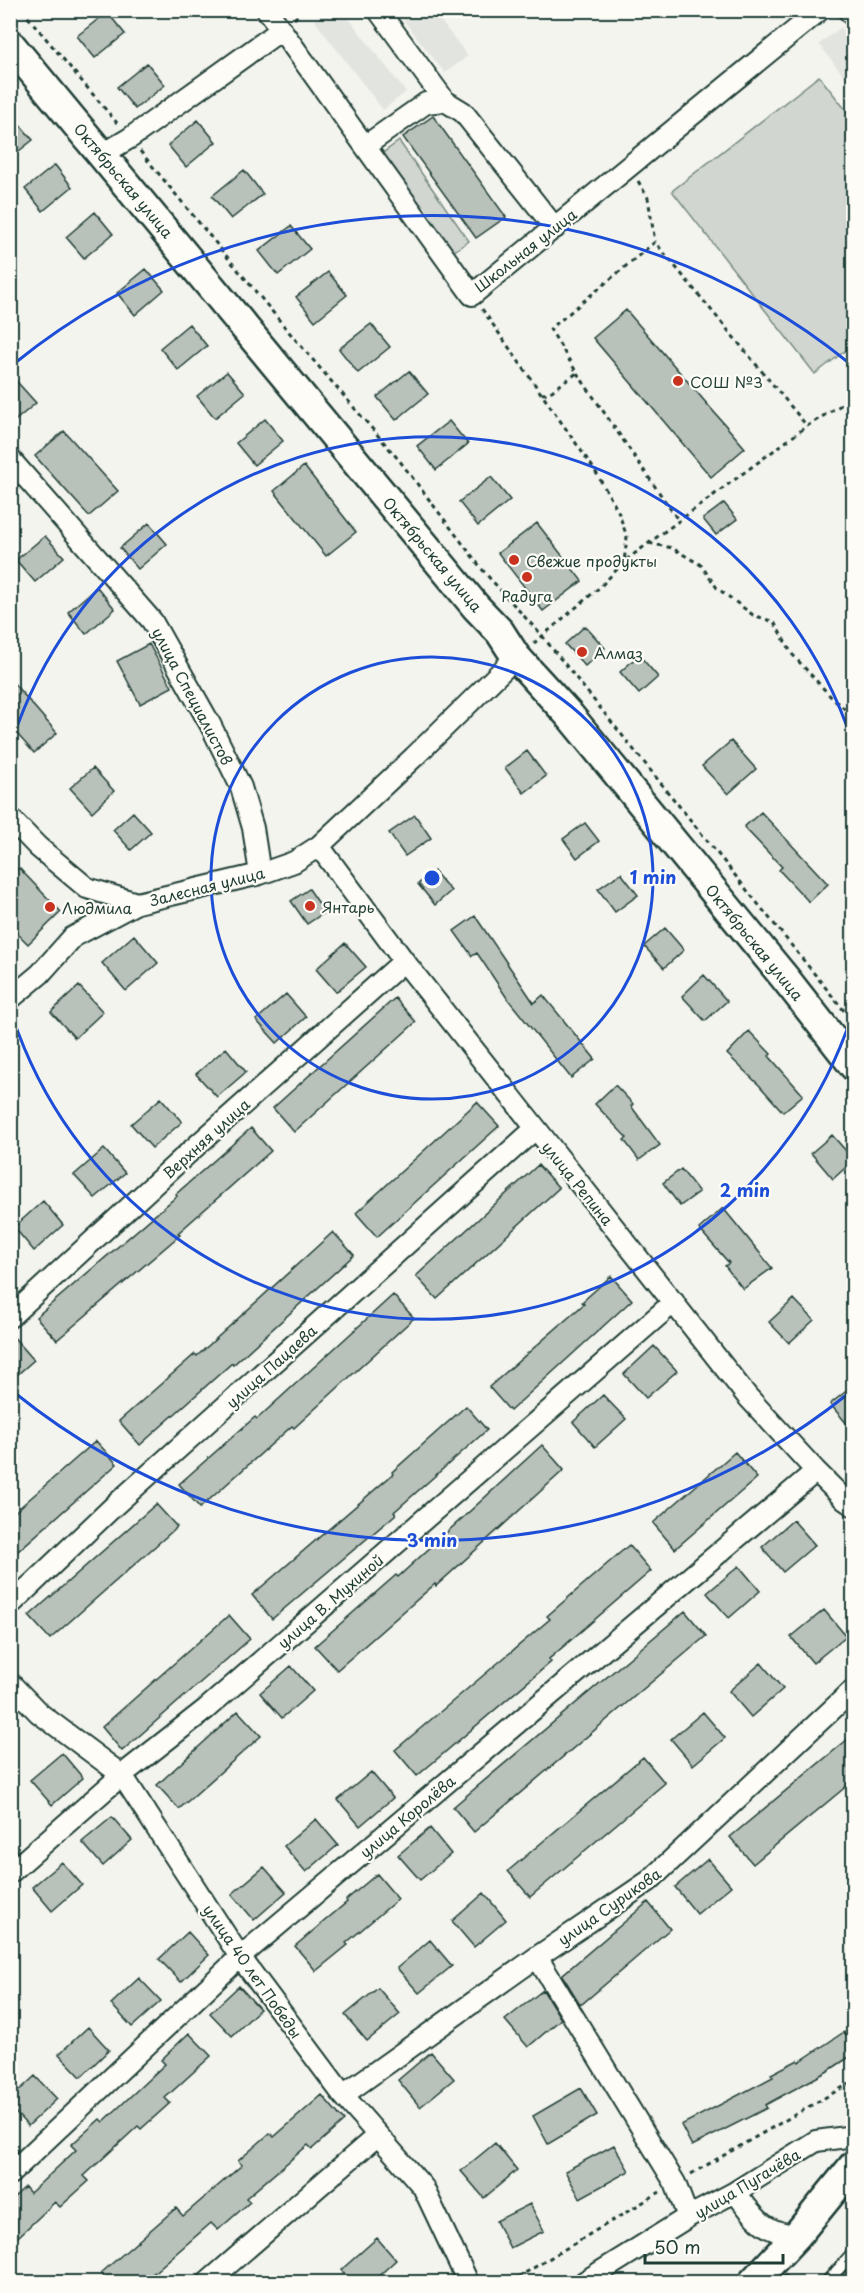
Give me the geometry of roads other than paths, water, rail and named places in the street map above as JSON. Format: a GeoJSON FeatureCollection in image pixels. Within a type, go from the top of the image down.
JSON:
{"type":"FeatureCollection","features":[{"type":"Feature","properties":{"kind":"main road","name":"Октябрьская улица"},"geometry":{"type":"LineString","coordinates":[[10,44],[476,607],[500,632],[516,657],[578,725],[854,1066]]}},
{"type":"Feature","properties":{"kind":"main road"},"geometry":{"type":"LineString","coordinates":[[754,2281],[797,2235],[854,2165]]}},
{"type":"Feature","properties":{"kind":"street","name":"Школьная улица"},"geometry":{"type":"LineString","coordinates":[[267,10],[472,295],[820,10]]}},
{"type":"Feature","properties":{"kind":"street"},"geometry":{"type":"LineString","coordinates":[[378,10],[445,101],[463,112],[555,228]]}},
{"type":"Feature","properties":{"kind":"street"},"geometry":{"type":"LineString","coordinates":[[848,10],[854,17]]}},
{"type":"Feature","properties":{"kind":"street"},"geometry":{"type":"LineString","coordinates":[[103,154],[281,30]]}},
{"type":"Feature","properties":{"kind":"street"},"geometry":{"type":"LineString","coordinates":[[364,146],[426,103],[445,101]]}},
{"type":"Feature","properties":{"kind":"street","name":"улица Специалистов"},"geometry":{"type":"LineString","coordinates":[[10,459],[152,621],[210,724],[241,787],[253,828],[260,874]]}},
{"type":"Feature","properties":{"kind":"street","name":"Залесная улица"},"geometry":{"type":"LineString","coordinates":[[10,818],[38,847],[87,888],[137,903],[260,874],[294,862],[319,846],[516,657]]}},
{"type":"Feature","properties":{"kind":"street","name":"улица Репина"},"geometry":{"type":"LineString","coordinates":[[319,846],[404,961],[747,1396],[816,1472],[854,1506]]}},
{"type":"Feature","properties":{"kind":"street"},"geometry":{"type":"LineString","coordinates":[[10,999],[40,974],[73,937],[137,903]]}},
{"type":"Feature","properties":{"kind":"street","name":"Верхняя улица"},"geometry":{"type":"LineString","coordinates":[[10,1317],[185,1156],[404,961]]}},
{"type":"Feature","properties":{"kind":"street","name":"улица Пацаева"},"geometry":{"type":"LineString","coordinates":[[10,1605],[115,1505],[535,1128]]}},
{"type":"Feature","properties":{"kind":"street","name":"улица В. Мухиной"},"geometry":{"type":"LineString","coordinates":[[10,1873],[122,1775],[206,1709],[674,1302]]}},
{"type":"Feature","properties":{"kind":"street","name":"улица Королёва"},"geometry":{"type":"LineString","coordinates":[[10,2174],[240,1957],[816,1472]]}},
{"type":"Feature","properties":{"kind":"street","name":"улица 40 лет Победы"},"geometry":{"type":"LineString","coordinates":[[10,1683],[39,1713],[122,1775],[240,1957],[343,2095],[423,2187],[468,2283]]}},
{"type":"Feature","properties":{"kind":"street","name":"улица Сурикова"},"geometry":{"type":"LineString","coordinates":[[343,2095],[537,1957],[650,1881],[854,1689]]}},
{"type":"Feature","properties":{"kind":"street"},"geometry":{"type":"LineString","coordinates":[[537,1957],[675,2183],[688,2217]]}},
{"type":"Feature","properties":{"kind":"street"},"geometry":{"type":"LineString","coordinates":[[208,2283],[378,2135]]}},
{"type":"Feature","properties":{"kind":"street","name":"улица Пугачёва"},"geometry":{"type":"LineString","coordinates":[[584,2283],[688,2217],[735,2192],[816,2141],[854,2136]]}},
{"type":"Feature","properties":{"kind":"street"},"geometry":{"type":"LineString","coordinates":[[735,2192],[754,2216],[769,2230],[781,2234],[797,2235]]}},
{"type":"Feature","properties":{"kind":"lane"},"geometry":{"type":"LineString","coordinates":[[827,2283],[854,2252]]}},
{"type":"Feature","properties":{"kind":"lane"},"geometry":{"type":"LineString","coordinates":[[754,2281],[784,2283]]}},
{"type":"Feature","properties":{"kind":"place","name":"СОШ №3"},"geometry":{"type":"Point","coordinates":[678,381]}},
{"type":"Feature","properties":{"kind":"place","name":"Свежие продукты"},"geometry":{"type":"Point","coordinates":[514,560]}},
{"type":"Feature","properties":{"kind":"place","name":"Радуга"},"geometry":{"type":"Point","coordinates":[527,577]}},
{"type":"Feature","properties":{"kind":"place","name":"Алмаз"},"geometry":{"type":"Point","coordinates":[582,652]}},
{"type":"Feature","properties":{"kind":"place","name":"Янтарь"},"geometry":{"type":"Point","coordinates":[310,906]}},
{"type":"Feature","properties":{"kind":"place","name":"Людмила"},"geometry":{"type":"Point","coordinates":[50,907]}}]}
